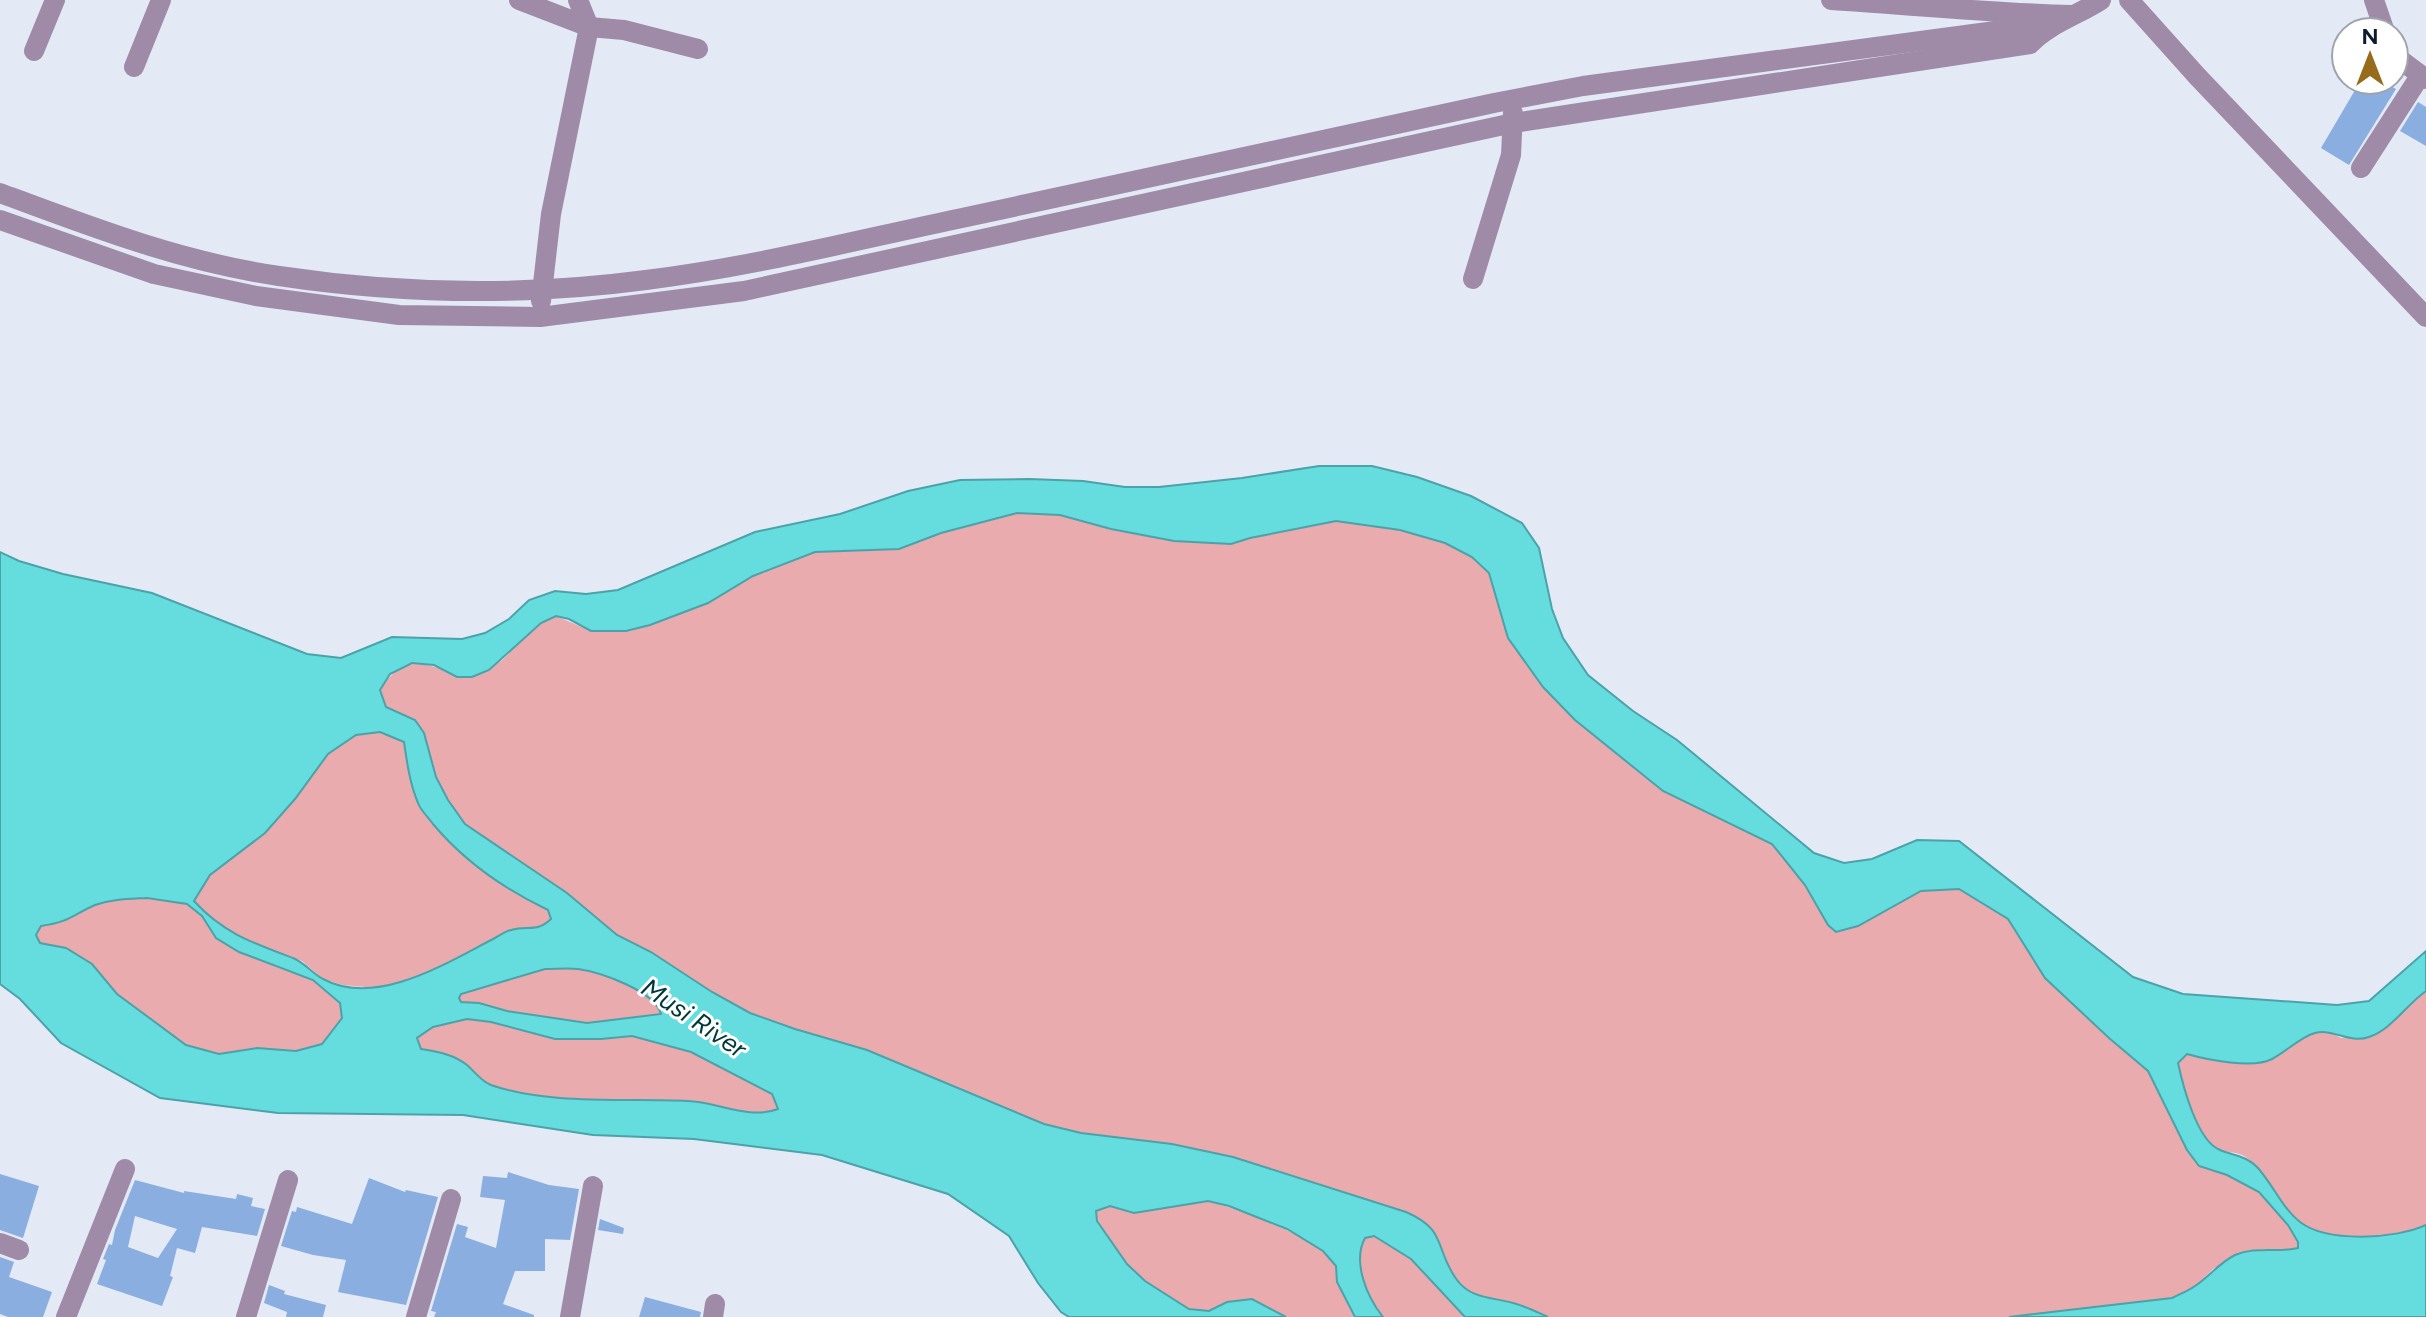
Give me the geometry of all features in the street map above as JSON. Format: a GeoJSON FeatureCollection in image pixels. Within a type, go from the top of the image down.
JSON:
{"type":"FeatureCollection","features":[{"type":"Feature","properties":{"kind":"street"},"geometry":{"type":"LineString","coordinates":[[34,51],[55,0]]}},
{"type":"Feature","properties":{"kind":"street"},"geometry":{"type":"LineString","coordinates":[[134,67],[161,0]]}},
{"type":"Feature","properties":{"kind":"street"},"geometry":{"type":"LineString","coordinates":[[519,0],[589,27],[624,30],[698,49]]}},
{"type":"Feature","properties":{"kind":"street"},"geometry":{"type":"LineString","coordinates":[[540,317],[551,214],[589,27],[578,0]]}},
{"type":"Feature","properties":{"kind":"street"},"geometry":{"type":"LineString","coordinates":[[1831,0],[1994,13],[2077,15]]}},
{"type":"Feature","properties":{"kind":"street"},"geometry":{"type":"LineString","coordinates":[[0,220],[154,274],[256,296],[399,315],[540,317],[744,291],[1513,123],[2030,44],[2042,31],[2101,0]]}},
{"type":"Feature","properties":{"kind":"street"},"geometry":{"type":"LineString","coordinates":[[2129,0],[2426,317]]}},
{"type":"Feature","properties":{"kind":"street"},"geometry":{"type":"LineString","coordinates":[[0,193],[108,234],[201,262],[278,276],[391,288],[542,290],[647,280],[782,256],[1583,86],[2025,27],[2042,31]]}},
{"type":"Feature","properties":{"kind":"street"},"geometry":{"type":"LineString","coordinates":[[2361,168],[2423,78]]}},
{"type":"Feature","properties":{"kind":"street"},"geometry":{"type":"LineString","coordinates":[[1473,279],[1511,155],[1512,99]]}},
{"type":"Feature","properties":{"kind":"street"},"geometry":{"type":"LineString","coordinates":[[66,1317],[125,1169]]}},
{"type":"Feature","properties":{"kind":"street"},"geometry":{"type":"LineString","coordinates":[[246,1317],[288,1180]]}},
{"type":"Feature","properties":{"kind":"street"},"geometry":{"type":"LineString","coordinates":[[570,1317],[593,1186]]}},
{"type":"Feature","properties":{"kind":"street"},"geometry":{"type":"LineString","coordinates":[[416,1317],[451,1199]]}},
{"type":"Feature","properties":{"kind":"shaded area"},"geometry":{"type":"Polygon","coordinates":[[[1017,513],[1060,515],[1174,541],[1231,544],[1336,521],[1400,530],[1445,543],[1472,557],[1489,573],[1498,600],[1543,687],[1575,720],[1663,791],[1772,844],[1805,885],[1828,925],[1858,926],[1921,891],[1959,888],[2008,919],[2045,978],[2148,1071],[2187,1150],[2199,1166],[2227,1175],[2259,1192],[2288,1225],[2298,1248],[2262,1249],[2213,1269],[2196,1286],[2172,1298],[2009,1317],[1548,1317],[1517,1304],[1469,1291],[1450,1269],[1435,1233],[1406,1212],[1233,1157],[1172,1144],[1081,1133],[1044,1124],[867,1050],[750,1013],[651,952],[617,935],[567,893],[465,824],[436,777],[424,733],[415,720],[386,707],[380,690],[405,666],[424,664],[458,677],[501,661],[541,623],[556,616],[591,631],[626,631],[708,603],[753,576],[815,552],[899,549],[941,533],[1017,513]]]}},
{"type":"Feature","properties":{"kind":"shaded area"},"geometry":{"type":"Polygon","coordinates":[[[380,732],[404,742],[408,769],[528,900],[548,910],[551,919],[542,927],[511,930],[436,969],[388,988],[343,985],[323,979],[302,961],[256,944],[216,924],[193,901],[210,875],[265,833],[328,754],[356,735],[380,732]]]}},
{"type":"Feature","properties":{"kind":"shaded area"},"geometry":{"type":"Polygon","coordinates":[[[147,898],[187,904],[202,916],[216,938],[276,967],[313,980],[340,1003],[342,1018],[322,1044],[295,1051],[257,1048],[219,1054],[187,1045],[117,994],[92,964],[66,948],[40,943],[36,935],[41,926],[65,920],[95,905],[114,900],[147,898]]]}},
{"type":"Feature","properties":{"kind":"shaded area"},"geometry":{"type":"Polygon","coordinates":[[[545,969],[578,969],[613,979],[649,998],[661,1014],[587,1023],[507,1011],[479,1003],[461,1002],[459,998],[461,994],[545,969]]]}},
{"type":"Feature","properties":{"kind":"shaded area"},"geometry":{"type":"Polygon","coordinates":[[[2426,991],[2426,1225],[2398,1233],[2362,1237],[2312,1229],[2293,1216],[2251,1161],[2240,1154],[2215,1147],[2201,1130],[2178,1063],[2186,1054],[2232,1062],[2312,1033],[2329,1031],[2341,1038],[2385,1029],[2410,1002],[2426,991]]]}},
{"type":"Feature","properties":{"kind":"shaded area"},"geometry":{"type":"Polygon","coordinates":[[[467,1019],[601,1039],[632,1036],[692,1052],[772,1094],[779,1109],[756,1112],[688,1101],[562,1098],[513,1091],[487,1083],[456,1058],[421,1049],[416,1037],[433,1027],[467,1019]]]}},
{"type":"Feature","properties":{"kind":"shaded area"},"geometry":{"type":"Polygon","coordinates":[[[1208,1201],[1277,1226],[1327,1255],[1335,1265],[1338,1283],[1355,1317],[1286,1317],[1252,1299],[1227,1302],[1209,1311],[1190,1309],[1145,1281],[1127,1264],[1097,1220],[1096,1211],[1110,1206],[1134,1213],[1208,1201]]]}},
{"type":"Feature","properties":{"kind":"shaded area"},"geometry":{"type":"Polygon","coordinates":[[[1374,1236],[1411,1259],[1465,1317],[1383,1317],[1367,1290],[1361,1268],[1361,1247],[1365,1238],[1374,1236]]]}},
{"type":"Feature","properties":{"kind":"water","name":"Musi River"},"geometry":{"type":"Polygon","coordinates":[[[1319,466],[1372,466],[1417,477],[1471,496],[1522,523],[1539,548],[1552,609],[1563,638],[1588,675],[1633,711],[1677,740],[1814,853],[1844,863],[1872,859],[1917,840],[1959,841],[2133,977],[2183,994],[2337,1005],[2369,1001],[2426,951],[2426,991],[2377,1034],[2355,1039],[2328,1032],[2315,1033],[2264,1062],[2230,1062],[2187,1054],[2178,1063],[2192,1112],[2204,1136],[2220,1150],[2254,1164],[2300,1222],[2327,1233],[2362,1237],[2398,1233],[2426,1225],[2426,1317],[2009,1317],[2172,1298],[2195,1286],[2235,1255],[2298,1248],[2298,1242],[2288,1225],[2259,1192],[2227,1175],[2199,1166],[2187,1150],[2148,1071],[2045,978],[2008,919],[1959,889],[1921,891],[1858,926],[1836,932],[1828,925],[1805,885],[1772,844],[1663,791],[1575,720],[1543,687],[1508,638],[1489,573],[1472,557],[1445,543],[1400,530],[1336,521],[1231,544],[1174,541],[1060,515],[1017,513],[941,533],[899,549],[815,552],[753,576],[708,603],[626,631],[591,631],[556,616],[541,623],[489,670],[472,677],[457,677],[434,665],[412,663],[390,674],[380,690],[386,707],[415,720],[424,733],[436,777],[465,824],[567,893],[617,935],[651,952],[750,1013],[867,1050],[1044,1124],[1081,1133],[1172,1144],[1233,1157],[1406,1212],[1435,1233],[1450,1269],[1469,1291],[1517,1304],[1548,1317],[1465,1317],[1411,1259],[1374,1236],[1365,1238],[1361,1247],[1361,1268],[1367,1290],[1383,1317],[1355,1317],[1337,1282],[1336,1266],[1323,1251],[1287,1229],[1208,1201],[1134,1213],[1110,1206],[1096,1211],[1097,1221],[1127,1264],[1145,1281],[1189,1309],[1209,1311],[1227,1302],[1252,1299],[1286,1317],[1069,1317],[1061,1312],[1038,1283],[1009,1236],[948,1194],[822,1155],[694,1139],[593,1135],[463,1115],[278,1113],[160,1098],[61,1043],[20,999],[0,984],[0,552],[63,574],[152,593],[307,654],[341,658],[392,637],[462,639],[485,633],[509,619],[529,600],[555,591],[586,594],[618,590],[755,532],[840,514],[908,491],[960,480],[1029,479],[1159,487],[1319,466]],[[380,732],[356,735],[328,754],[265,833],[210,875],[194,901],[205,912],[239,936],[297,960],[323,979],[344,987],[366,988],[412,978],[456,959],[507,931],[536,927],[551,919],[548,910],[516,893],[471,862],[433,824],[415,796],[404,742],[380,732]],[[147,898],[114,900],[95,905],[65,920],[41,926],[36,935],[40,943],[66,948],[92,964],[117,994],[186,1045],[219,1054],[257,1048],[296,1051],[322,1044],[342,1018],[340,1003],[313,980],[239,952],[216,938],[202,916],[187,904],[147,898]],[[545,969],[461,994],[461,1002],[587,1023],[661,1014],[657,1006],[638,990],[612,978],[578,969],[545,969]],[[467,1019],[433,1027],[417,1038],[421,1049],[456,1058],[487,1083],[513,1091],[562,1098],[688,1101],[756,1113],[778,1109],[772,1094],[691,1052],[632,1036],[555,1039],[467,1019]]]}},
{"type":"Feature","properties":{"kind":"building"},"geometry":{"type":"Polygon","coordinates":[[[2352,96],[2392,96],[2349,165],[2321,148],[2352,96]]]}},
{"type":"Feature","properties":{"kind":"building"},"geometry":{"type":"Polygon","coordinates":[[[2418,102],[2426,107],[2426,146],[2400,131],[2418,102]]]}},
{"type":"Feature","properties":{"kind":"building"},"geometry":{"type":"Polygon","coordinates":[[[508,1172],[549,1185],[579,1189],[570,1240],[545,1239],[545,1271],[515,1271],[503,1304],[534,1317],[434,1317],[436,1312],[431,1311],[457,1224],[468,1227],[465,1237],[496,1248],[505,1200],[480,1197],[483,1176],[507,1178],[508,1172]]]}},
{"type":"Feature","properties":{"kind":"building"},"geometry":{"type":"Polygon","coordinates":[[[0,1174],[39,1186],[23,1238],[0,1230],[0,1174]]]}},
{"type":"Feature","properties":{"kind":"building"},"geometry":{"type":"Polygon","coordinates":[[[369,1178],[405,1192],[438,1197],[406,1305],[338,1292],[346,1260],[281,1246],[292,1211],[296,1212],[297,1207],[352,1224],[369,1178]]]}},
{"type":"Feature","properties":{"kind":"building"},"geometry":{"type":"Polygon","coordinates":[[[135,1180],[184,1193],[236,1199],[237,1194],[253,1198],[251,1206],[265,1209],[257,1236],[202,1227],[195,1253],[177,1248],[170,1276],[173,1277],[162,1306],[97,1284],[135,1180]],[[135,1216],[128,1247],[158,1258],[177,1229],[135,1216]]]}},
{"type":"Feature","properties":{"kind":"building"},"geometry":{"type":"Polygon","coordinates":[[[600,1219],[624,1228],[623,1234],[598,1230],[600,1219]]]}},
{"type":"Feature","properties":{"kind":"building"},"geometry":{"type":"Polygon","coordinates":[[[0,1257],[14,1262],[9,1277],[52,1292],[43,1317],[8,1317],[0,1314],[0,1257]]]}},
{"type":"Feature","properties":{"kind":"building"},"geometry":{"type":"Polygon","coordinates":[[[269,1285],[285,1291],[284,1294],[326,1305],[323,1317],[286,1317],[287,1312],[264,1303],[269,1285]]]}},
{"type":"Feature","properties":{"kind":"building"},"geometry":{"type":"Polygon","coordinates":[[[645,1297],[701,1312],[700,1317],[639,1317],[645,1297]]]}}]}
